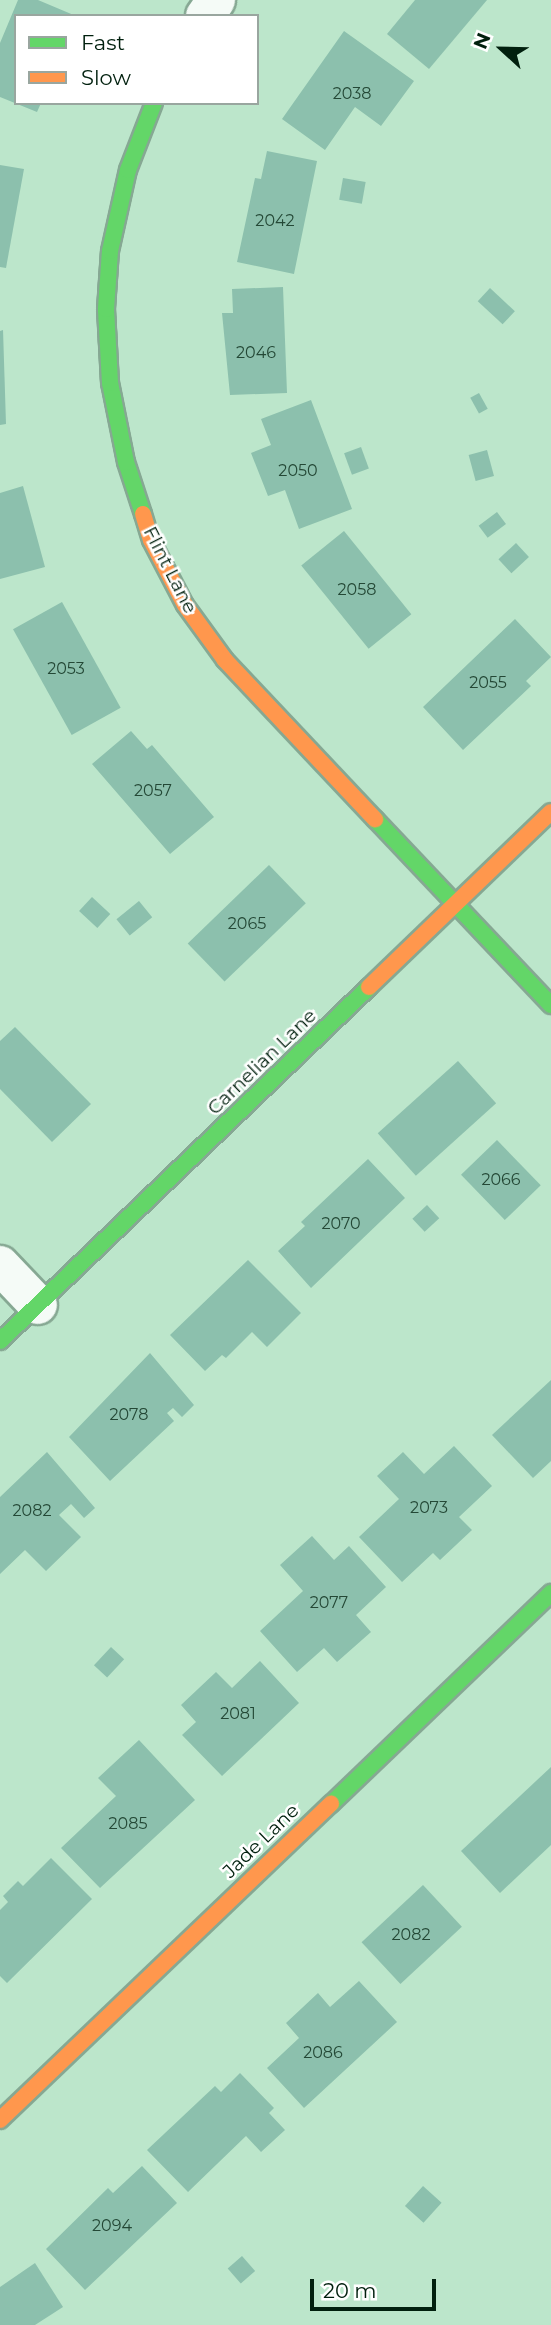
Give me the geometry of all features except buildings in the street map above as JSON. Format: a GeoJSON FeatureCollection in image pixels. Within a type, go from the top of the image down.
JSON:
{"type":"FeatureCollection","features":[{"type":"Feature","properties":{"kind":"street","name":"Flint Lane"},"geometry":{"type":"LineString","coordinates":[[153,105],[128,170],[110,251],[106,309],[110,383],[126,462],[151,540],[185,605],[225,660],[551,1005]]}},
{"type":"Feature","properties":{"kind":"street","name":"Carnelian Lane"},"geometry":{"type":"LineString","coordinates":[[0,1341],[551,813]]}},
{"type":"Feature","properties":{"kind":"street"},"geometry":{"type":"LineString","coordinates":[[0,1265],[38,1305]]}},
{"type":"Feature","properties":{"kind":"street","name":"Jade Lane"},"geometry":{"type":"LineString","coordinates":[[0,2120],[551,1593]]}},
{"type":"Feature","properties":{"kind":"traffic: fast"},"geometry":{"type":"LineString","coordinates":[[143,514],[126,462],[110,383],[106,309],[110,251],[128,170],[153,105]]}},
{"type":"Feature","properties":{"kind":"traffic: fast"},"geometry":{"type":"LineString","coordinates":[[375,819],[551,1005]]}},
{"type":"Feature","properties":{"kind":"traffic: fast"},"geometry":{"type":"LineString","coordinates":[[0,1341],[369,987]]}},
{"type":"Feature","properties":{"kind":"traffic: fast"},"geometry":{"type":"LineString","coordinates":[[331,1804],[551,1593]]}},
{"type":"Feature","properties":{"kind":"traffic: slow"},"geometry":{"type":"LineString","coordinates":[[143,514],[151,540],[185,605],[225,660],[375,819]]}},
{"type":"Feature","properties":{"kind":"traffic: slow"},"geometry":{"type":"LineString","coordinates":[[369,987],[551,812]]}},
{"type":"Feature","properties":{"kind":"traffic: slow"},"geometry":{"type":"LineString","coordinates":[[0,2120],[331,1804]]}}]}
